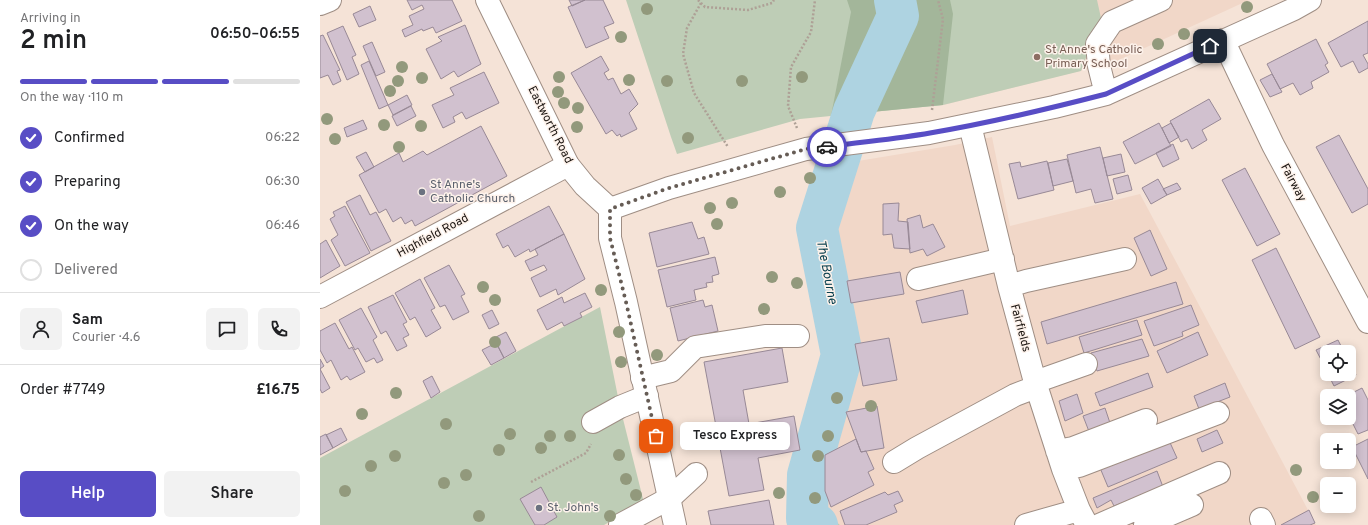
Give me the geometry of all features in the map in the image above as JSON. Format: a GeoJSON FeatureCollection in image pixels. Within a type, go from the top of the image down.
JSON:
{"type":"FeatureCollection","features":[{"type":"Feature","properties":{"kind":"street"},"geometry":{"type":"LineString","coordinates":[[320,4],[330,0]]}},
{"type":"Feature","properties":{"kind":"street","name":"Eastworth Road"},"geometry":{"type":"LineString","coordinates":[[487,0],[568,165],[585,186],[610,209]]}},
{"type":"Feature","properties":{"kind":"street"},"geometry":{"type":"LineString","coordinates":[[1106,94],[1099,66],[1097,44],[1112,22],[1160,0]]}},
{"type":"Feature","properties":{"kind":"street"},"geometry":{"type":"LineString","coordinates":[[675,525],[626,302],[610,238],[610,209],[669,188],[806,149],[929,133],[1054,107],[1106,94],[1223,40],[1298,3]]}},
{"type":"Feature","properties":{"kind":"street","name":"Fairway"},"geometry":{"type":"LineString","coordinates":[[1223,40],[1273,145],[1368,322]]}},
{"type":"Feature","properties":{"kind":"street","name":"Fairfields"},"geometry":{"type":"LineString","coordinates":[[970,125],[1004,259],[1009,286],[1036,384],[1060,460],[1083,517]]}},
{"type":"Feature","properties":{"kind":"street","name":"Highfield Road"},"geometry":{"type":"LineString","coordinates":[[320,297],[568,165]]}},
{"type":"Feature","properties":{"kind":"street"},"geometry":{"type":"LineString","coordinates":[[918,279],[1004,259]]}},
{"type":"Feature","properties":{"kind":"street"},"geometry":{"type":"LineString","coordinates":[[1009,286],[1125,259]]}},
{"type":"Feature","properties":{"kind":"street"},"geometry":{"type":"LineString","coordinates":[[593,422],[620,407],[644,387],[671,371],[695,347],[765,336],[798,336]]}},
{"type":"Feature","properties":{"kind":"street"},"geometry":{"type":"LineString","coordinates":[[894,462],[1036,384],[1086,364]]}},
{"type":"Feature","properties":{"kind":"street"},"geometry":{"type":"LineString","coordinates":[[1146,420],[1073,448],[1060,460],[1079,466],[1218,413]]}},
{"type":"Feature","properties":{"kind":"street"},"geometry":{"type":"LineString","coordinates":[[1099,525],[1219,473]]}},
{"type":"Feature","properties":{"kind":"street"},"geometry":{"type":"LineString","coordinates":[[620,525],[670,498],[696,474]]}},
{"type":"Feature","properties":{"kind":"street"},"geometry":{"type":"LineString","coordinates":[[1145,525],[1192,506]]}},
{"type":"Feature","properties":{"kind":"street"},"geometry":{"type":"LineString","coordinates":[[1026,525],[1083,517]]}},
{"type":"Feature","properties":{"kind":"path"},"geometry":{"type":"LineString","coordinates":[[698,0],[705,7],[748,10],[772,3],[774,0]]}},
{"type":"Feature","properties":{"kind":"path"},"geometry":{"type":"LineString","coordinates":[[806,149],[788,106],[791,67],[812,32],[815,0]]}},
{"type":"Feature","properties":{"kind":"path"},"geometry":{"type":"LineString","coordinates":[[929,133],[943,19],[938,0]]}},
{"type":"Feature","properties":{"kind":"path"},"geometry":{"type":"LineString","coordinates":[[701,3],[687,28],[683,54],[694,94],[730,152]]}},
{"type":"Feature","properties":{"kind":"path"},"geometry":{"type":"LineString","coordinates":[[531,482],[586,453],[592,442],[593,422]]}},
{"type":"Feature","properties":{"kind":"shaded area","name":"St Anne's Catholic Primary School"},"geometry":{"type":"Polygon","coordinates":[[[950,0],[1249,0],[1112,63],[943,105],[953,14],[950,0]]]}},
{"type":"Feature","properties":{"kind":"shaded area"},"geometry":{"type":"Polygon","coordinates":[[[992,137],[1010,226],[1140,194],[1316,525],[840,525],[831,517],[819,498],[825,455],[847,375],[851,340],[830,238],[846,163],[955,145],[992,137]]]}},
{"type":"Feature","properties":{"kind":"green space"},"geometry":{"type":"Polygon","coordinates":[[[626,0],[1097,0],[1101,18],[1089,40],[1088,52],[1081,71],[943,105],[800,119],[677,154],[626,0]]]}},
{"type":"Feature","properties":{"kind":"green space"},"geometry":{"type":"Polygon","coordinates":[[[847,0],[950,0],[953,14],[943,105],[831,116],[851,12],[847,0]]]}},
{"type":"Feature","properties":{"kind":"green space"},"geometry":{"type":"Polygon","coordinates":[[[600,307],[620,407],[644,503],[604,525],[320,525],[320,458],[600,307]]]}},
{"type":"Feature","properties":{"kind":"green space"},"geometry":{"type":"Polygon","coordinates":[[[793,498],[831,517],[840,525],[804,525],[793,498]]]}},
{"type":"Feature","properties":{"kind":"building"},"geometry":{"type":"Polygon","coordinates":[[[407,0],[452,0],[462,21],[436,33],[433,27],[423,31],[422,29],[405,37],[402,30],[413,25],[409,16],[424,9],[422,5],[412,10],[407,0]]]}},
{"type":"Feature","properties":{"kind":"building"},"geometry":{"type":"Polygon","coordinates":[[[569,0],[585,0],[572,6],[569,0]]]}},
{"type":"Feature","properties":{"kind":"building"},"geometry":{"type":"Polygon","coordinates":[[[585,0],[603,0],[614,23],[604,27],[609,38],[586,48],[568,7],[585,0]]]}},
{"type":"Feature","properties":{"kind":"building"},"geometry":{"type":"Polygon","coordinates":[[[370,6],[376,20],[359,27],[353,14],[370,6]]]}},
{"type":"Feature","properties":{"kind":"building"},"geometry":{"type":"Polygon","coordinates":[[[1368,21],[1368,53],[1363,55],[1368,64],[1368,68],[1359,73],[1353,61],[1341,67],[1328,43],[1368,21]]]}},
{"type":"Feature","properties":{"kind":"building"},"geometry":{"type":"Polygon","coordinates":[[[465,25],[481,64],[458,77],[454,71],[441,79],[426,49],[442,41],[438,37],[465,25]]]}},
{"type":"Feature","properties":{"kind":"building"},"geometry":{"type":"Polygon","coordinates":[[[343,26],[356,55],[352,57],[359,74],[347,80],[327,33],[343,26]]]}},
{"type":"Feature","properties":{"kind":"building"},"geometry":{"type":"Polygon","coordinates":[[[323,35],[340,70],[337,71],[341,81],[333,85],[328,75],[320,78],[320,36],[323,35]]]}},
{"type":"Feature","properties":{"kind":"building"},"geometry":{"type":"Polygon","coordinates":[[[1316,39],[1328,63],[1325,65],[1329,72],[1311,82],[1313,88],[1300,95],[1293,83],[1280,89],[1267,64],[1316,39]]]}},
{"type":"Feature","properties":{"kind":"building"},"geometry":{"type":"Polygon","coordinates":[[[372,42],[385,72],[376,76],[363,46],[372,42]]]}},
{"type":"Feature","properties":{"kind":"building"},"geometry":{"type":"Polygon","coordinates":[[[601,56],[609,70],[604,73],[608,80],[613,78],[621,94],[629,89],[638,104],[629,113],[637,129],[621,137],[620,134],[617,136],[612,130],[606,134],[571,73],[601,56]]]}},
{"type":"Feature","properties":{"kind":"building"},"geometry":{"type":"Polygon","coordinates":[[[369,61],[388,105],[379,109],[361,65],[369,61]]]}},
{"type":"Feature","properties":{"kind":"building"},"geometry":{"type":"Polygon","coordinates":[[[484,72],[499,103],[466,119],[462,112],[453,117],[455,122],[443,128],[432,105],[454,95],[450,88],[484,72]]]}},
{"type":"Feature","properties":{"kind":"building"},"geometry":{"type":"Polygon","coordinates":[[[1272,74],[1282,92],[1270,97],[1260,80],[1272,74]]]}},
{"type":"Feature","properties":{"kind":"building"},"geometry":{"type":"Polygon","coordinates":[[[407,95],[412,105],[393,115],[388,105],[407,95]]]}},
{"type":"Feature","properties":{"kind":"building"},"geometry":{"type":"Polygon","coordinates":[[[1209,99],[1221,119],[1202,130],[1207,140],[1192,149],[1187,139],[1181,142],[1170,121],[1209,99]]]}},
{"type":"Feature","properties":{"kind":"building"},"geometry":{"type":"Polygon","coordinates":[[[411,106],[416,116],[397,126],[392,116],[411,106]]]}},
{"type":"Feature","properties":{"kind":"building"},"geometry":{"type":"Polygon","coordinates":[[[363,120],[367,129],[347,137],[344,128],[363,120]]]}},
{"type":"Feature","properties":{"kind":"building"},"geometry":{"type":"Polygon","coordinates":[[[1159,123],[1171,146],[1135,164],[1123,142],[1159,123]]]}},
{"type":"Feature","properties":{"kind":"building"},"geometry":{"type":"Polygon","coordinates":[[[1171,123],[1179,137],[1169,143],[1162,128],[1171,123]]]}},
{"type":"Feature","properties":{"kind":"building","name":"St Anne's Catholic Church"},"geometry":{"type":"Polygon","coordinates":[[[481,126],[507,176],[415,226],[412,220],[405,224],[401,217],[393,222],[386,209],[379,213],[359,175],[399,153],[403,162],[423,151],[427,155],[481,126]]]}},
{"type":"Feature","properties":{"kind":"building"},"geometry":{"type":"Polygon","coordinates":[[[1339,135],[1368,189],[1368,204],[1352,213],[1316,147],[1339,135]]]}},
{"type":"Feature","properties":{"kind":"building"},"geometry":{"type":"Polygon","coordinates":[[[1173,144],[1179,159],[1163,167],[1156,153],[1173,144]]]}},
{"type":"Feature","properties":{"kind":"building"},"geometry":{"type":"Polygon","coordinates":[[[1100,147],[1113,199],[1095,203],[1091,189],[1076,193],[1067,155],[1100,147]]]}},
{"type":"Feature","properties":{"kind":"building"},"geometry":{"type":"Polygon","coordinates":[[[366,152],[374,167],[365,172],[356,157],[366,152]]]}},
{"type":"Feature","properties":{"kind":"building"},"geometry":{"type":"Polygon","coordinates":[[[1121,154],[1125,172],[1107,176],[1103,158],[1121,154]]]}},
{"type":"Feature","properties":{"kind":"building"},"geometry":{"type":"Polygon","coordinates":[[[1067,159],[1073,181],[1053,186],[1048,163],[1067,159]]]}},
{"type":"Feature","properties":{"kind":"building"},"geometry":{"type":"Polygon","coordinates":[[[1047,161],[1054,190],[1018,199],[1009,164],[1020,162],[1021,167],[1047,161]]]}},
{"type":"Feature","properties":{"kind":"building"},"geometry":{"type":"Polygon","coordinates":[[[1245,168],[1280,234],[1257,246],[1222,180],[1245,168]]]}},
{"type":"Feature","properties":{"kind":"building"},"geometry":{"type":"Polygon","coordinates":[[[1128,175],[1132,190],[1117,194],[1113,179],[1128,175]]]}},
{"type":"Feature","properties":{"kind":"building"},"geometry":{"type":"Polygon","coordinates":[[[1158,179],[1167,195],[1151,204],[1142,188],[1158,179]]]}},
{"type":"Feature","properties":{"kind":"building"},"geometry":{"type":"Polygon","coordinates":[[[1177,183],[1181,189],[1167,195],[1163,189],[1177,183]]]}},
{"type":"Feature","properties":{"kind":"building"},"geometry":{"type":"Polygon","coordinates":[[[360,195],[370,215],[376,212],[391,241],[371,251],[346,202],[360,195]]]}},
{"type":"Feature","properties":{"kind":"building"},"geometry":{"type":"Polygon","coordinates":[[[899,203],[898,221],[908,222],[910,249],[894,248],[892,234],[883,235],[883,204],[899,203]]]}},
{"type":"Feature","properties":{"kind":"building"},"geometry":{"type":"Polygon","coordinates":[[[345,206],[370,253],[345,266],[331,240],[338,235],[330,219],[335,216],[333,212],[345,206]]]}},
{"type":"Feature","properties":{"kind":"building"},"geometry":{"type":"Polygon","coordinates":[[[549,206],[564,234],[530,252],[529,249],[515,257],[508,245],[503,248],[496,234],[549,206]]]}},
{"type":"Feature","properties":{"kind":"building"},"geometry":{"type":"Polygon","coordinates":[[[920,215],[923,228],[933,224],[945,247],[927,256],[923,249],[910,253],[907,219],[920,215]]]}},
{"type":"Feature","properties":{"kind":"building"},"geometry":{"type":"Polygon","coordinates":[[[692,222],[698,239],[704,237],[709,254],[657,267],[649,233],[692,222]]]}},
{"type":"Feature","properties":{"kind":"building"},"geometry":{"type":"Polygon","coordinates":[[[1150,230],[1167,269],[1151,276],[1134,238],[1150,230]]]}},
{"type":"Feature","properties":{"kind":"building"},"geometry":{"type":"Polygon","coordinates":[[[564,234],[585,279],[558,295],[556,289],[540,297],[531,278],[547,270],[544,265],[530,271],[525,261],[538,255],[535,249],[564,234]]]}},
{"type":"Feature","properties":{"kind":"building"},"geometry":{"type":"Polygon","coordinates":[[[326,240],[340,266],[320,278],[320,244],[326,240]]]}},
{"type":"Feature","properties":{"kind":"building"},"geometry":{"type":"Polygon","coordinates":[[[1276,248],[1320,337],[1295,349],[1252,260],[1276,248]]]}},
{"type":"Feature","properties":{"kind":"building"},"geometry":{"type":"Polygon","coordinates":[[[715,257],[719,274],[712,276],[713,282],[706,283],[707,287],[694,290],[696,300],[667,307],[658,270],[715,257]]]}},
{"type":"Feature","properties":{"kind":"building"},"geometry":{"type":"Polygon","coordinates":[[[449,265],[465,294],[461,296],[469,312],[453,320],[445,305],[440,307],[424,278],[449,265]]]}},
{"type":"Feature","properties":{"kind":"building"},"geometry":{"type":"Polygon","coordinates":[[[900,272],[904,294],[851,303],[847,281],[900,272]]]}},
{"type":"Feature","properties":{"kind":"building"},"geometry":{"type":"Polygon","coordinates":[[[420,279],[435,308],[431,310],[441,328],[426,337],[415,317],[410,320],[395,293],[420,279]]]}},
{"type":"Feature","properties":{"kind":"building"},"geometry":{"type":"Polygon","coordinates":[[[1176,282],[1183,304],[1047,344],[1041,322],[1176,282]]]}},
{"type":"Feature","properties":{"kind":"building"},"geometry":{"type":"Polygon","coordinates":[[[963,290],[968,314],[922,323],[916,301],[963,290]]]}},
{"type":"Feature","properties":{"kind":"building"},"geometry":{"type":"Polygon","coordinates":[[[585,293],[592,307],[580,313],[582,317],[564,326],[562,322],[547,330],[537,310],[562,297],[564,303],[585,293]]]}},
{"type":"Feature","properties":{"kind":"building"},"geometry":{"type":"Polygon","coordinates":[[[393,295],[407,322],[403,324],[409,335],[403,338],[407,346],[397,351],[386,331],[381,334],[368,307],[393,295]]]}},
{"type":"Feature","properties":{"kind":"building"},"geometry":{"type":"Polygon","coordinates":[[[703,300],[705,307],[712,305],[718,331],[678,341],[670,308],[703,300]]]}},
{"type":"Feature","properties":{"kind":"building"},"geometry":{"type":"Polygon","coordinates":[[[1191,305],[1199,325],[1182,332],[1183,336],[1154,346],[1144,321],[1191,305]]]}},
{"type":"Feature","properties":{"kind":"building"},"geometry":{"type":"Polygon","coordinates":[[[361,308],[377,337],[373,340],[383,360],[377,363],[374,358],[366,362],[358,348],[355,350],[339,320],[361,308]]]}},
{"type":"Feature","properties":{"kind":"building"},"geometry":{"type":"Polygon","coordinates":[[[492,310],[499,324],[489,329],[482,315],[492,310]]]}},
{"type":"Feature","properties":{"kind":"building"},"geometry":{"type":"Polygon","coordinates":[[[1137,320],[1142,335],[1084,353],[1079,337],[1137,320]]]}},
{"type":"Feature","properties":{"kind":"building"},"geometry":{"type":"Polygon","coordinates":[[[335,323],[349,349],[352,347],[365,372],[350,380],[347,376],[341,380],[331,360],[327,363],[320,350],[320,331],[335,323]]]}},
{"type":"Feature","properties":{"kind":"building"},"geometry":{"type":"Polygon","coordinates":[[[506,332],[516,351],[504,358],[494,338],[506,332]]]}},
{"type":"Feature","properties":{"kind":"building"},"geometry":{"type":"Polygon","coordinates":[[[1198,332],[1208,355],[1167,373],[1157,351],[1198,332]]]}},
{"type":"Feature","properties":{"kind":"building"},"geometry":{"type":"Polygon","coordinates":[[[889,338],[897,380],[863,386],[855,344],[889,338]]]}},
{"type":"Feature","properties":{"kind":"building"},"geometry":{"type":"Polygon","coordinates":[[[1142,339],[1149,356],[1097,371],[1091,353],[1142,339]]]}},
{"type":"Feature","properties":{"kind":"building"},"geometry":{"type":"Polygon","coordinates":[[[1338,340],[1340,345],[1327,345],[1338,340]]]}},
{"type":"Feature","properties":{"kind":"building"},"geometry":{"type":"Polygon","coordinates":[[[496,343],[504,358],[491,365],[482,350],[496,343]]]}},
{"type":"Feature","properties":{"kind":"building"},"geometry":{"type":"Polygon","coordinates":[[[782,348],[788,382],[743,390],[749,424],[794,416],[800,450],[758,458],[764,490],[729,496],[704,362],[782,348]]]}},
{"type":"Feature","properties":{"kind":"building"},"geometry":{"type":"Polygon","coordinates":[[[1320,348],[1320,358],[1316,350],[1320,348]]]}},
{"type":"Feature","properties":{"kind":"building"},"geometry":{"type":"Polygon","coordinates":[[[320,359],[324,366],[320,369],[320,359]]]}},
{"type":"Feature","properties":{"kind":"building"},"geometry":{"type":"Polygon","coordinates":[[[320,369],[330,388],[322,393],[320,389],[320,369]]]}},
{"type":"Feature","properties":{"kind":"building"},"geometry":{"type":"Polygon","coordinates":[[[1148,373],[1153,387],[1100,406],[1095,393],[1148,373]]]}},
{"type":"Feature","properties":{"kind":"building"},"geometry":{"type":"Polygon","coordinates":[[[432,376],[440,392],[431,398],[423,381],[432,376]]]}},
{"type":"Feature","properties":{"kind":"building"},"geometry":{"type":"Polygon","coordinates":[[[1332,381],[1344,381],[1334,386],[1332,381]]]}},
{"type":"Feature","properties":{"kind":"building"},"geometry":{"type":"Polygon","coordinates":[[[1225,383],[1230,397],[1199,409],[1194,396],[1225,383]]]}},
{"type":"Feature","properties":{"kind":"building"},"geometry":{"type":"Polygon","coordinates":[[[1362,388],[1368,400],[1368,430],[1358,434],[1354,425],[1356,425],[1356,391],[1362,388]]]}},
{"type":"Feature","properties":{"kind":"building"},"geometry":{"type":"Polygon","coordinates":[[[1077,394],[1083,413],[1065,421],[1059,401],[1077,394]]]}},
{"type":"Feature","properties":{"kind":"building"},"geometry":{"type":"Polygon","coordinates":[[[877,406],[884,448],[861,452],[846,412],[877,406]]]}},
{"type":"Feature","properties":{"kind":"building"},"geometry":{"type":"Polygon","coordinates":[[[1105,408],[1111,426],[1090,434],[1083,416],[1105,408]]]}},
{"type":"Feature","properties":{"kind":"building"},"geometry":{"type":"Polygon","coordinates":[[[341,428],[347,440],[333,448],[326,435],[341,428]]]}},
{"type":"Feature","properties":{"kind":"building"},"geometry":{"type":"Polygon","coordinates":[[[1217,430],[1223,443],[1202,452],[1197,439],[1217,430]]]}},
{"type":"Feature","properties":{"kind":"building"},"geometry":{"type":"Polygon","coordinates":[[[326,434],[333,448],[320,455],[320,437],[326,434]]]}},
{"type":"Feature","properties":{"kind":"building"},"geometry":{"type":"Polygon","coordinates":[[[1167,436],[1177,458],[1108,487],[1098,463],[1167,436]]]}},
{"type":"Feature","properties":{"kind":"building"},"geometry":{"type":"Polygon","coordinates":[[[856,439],[861,452],[866,451],[874,469],[868,472],[874,485],[831,507],[825,491],[825,455],[856,439]]]}},
{"type":"Feature","properties":{"kind":"building"},"geometry":{"type":"Polygon","coordinates":[[[1368,439],[1368,479],[1356,455],[1356,445],[1368,439]]]}},
{"type":"Feature","properties":{"kind":"building"},"geometry":{"type":"Polygon","coordinates":[[[1157,471],[1163,487],[1114,506],[1111,500],[1097,508],[1093,498],[1157,471]]]}},
{"type":"Feature","properties":{"kind":"building","name":"St. John's"},"geometry":{"type":"Polygon","coordinates":[[[541,487],[557,517],[544,525],[535,525],[520,499],[541,487]]]}},
{"type":"Feature","properties":{"kind":"building"},"geometry":{"type":"Polygon","coordinates":[[[898,491],[903,501],[894,505],[897,512],[866,525],[845,525],[840,511],[885,492],[888,495],[898,491]]]}},
{"type":"Feature","properties":{"kind":"building"},"geometry":{"type":"Polygon","coordinates":[[[769,500],[774,525],[711,525],[708,511],[769,500]]]}},
{"type":"Feature","properties":{"kind":"building"},"geometry":{"type":"Polygon","coordinates":[[[1309,510],[1315,523],[1310,525],[1281,525],[1309,510]]]}},
{"type":"Feature","properties":{"kind":"waterway","name":"The Bourne"},"geometry":{"type":"LineString","coordinates":[[817,525],[807,518],[808,475],[842,355],[817,228],[854,111],[898,16],[895,0]]}},
{"type":"Feature","properties":{"kind":"way so far"},"geometry":{"type":"LineString","coordinates":[[656,436],[610,238],[610,209],[669,188],[806,149],[827,147]]}},
{"type":"Feature","properties":{"kind":"place","name":"St Anne's Catholic Primary School"},"geometry":{"type":"Point","coordinates":[1037,57]}},
{"type":"Feature","properties":{"kind":"place","name":"St Anne's Catholic Church"},"geometry":{"type":"Point","coordinates":[422,192]}},
{"type":"Feature","properties":{"kind":"place","name":"Tesco Express"},"geometry":{"type":"Point","coordinates":[656,436]}},
{"type":"Feature","properties":{"kind":"place","name":"St. John's"},"geometry":{"type":"Point","coordinates":[539,508]}},
{"type":"Feature","properties":{"kind":"route"},"geometry":{"type":"LineString","coordinates":[[827,147],[929,133],[1054,107],[1106,94],[1210,46]]}}]}
